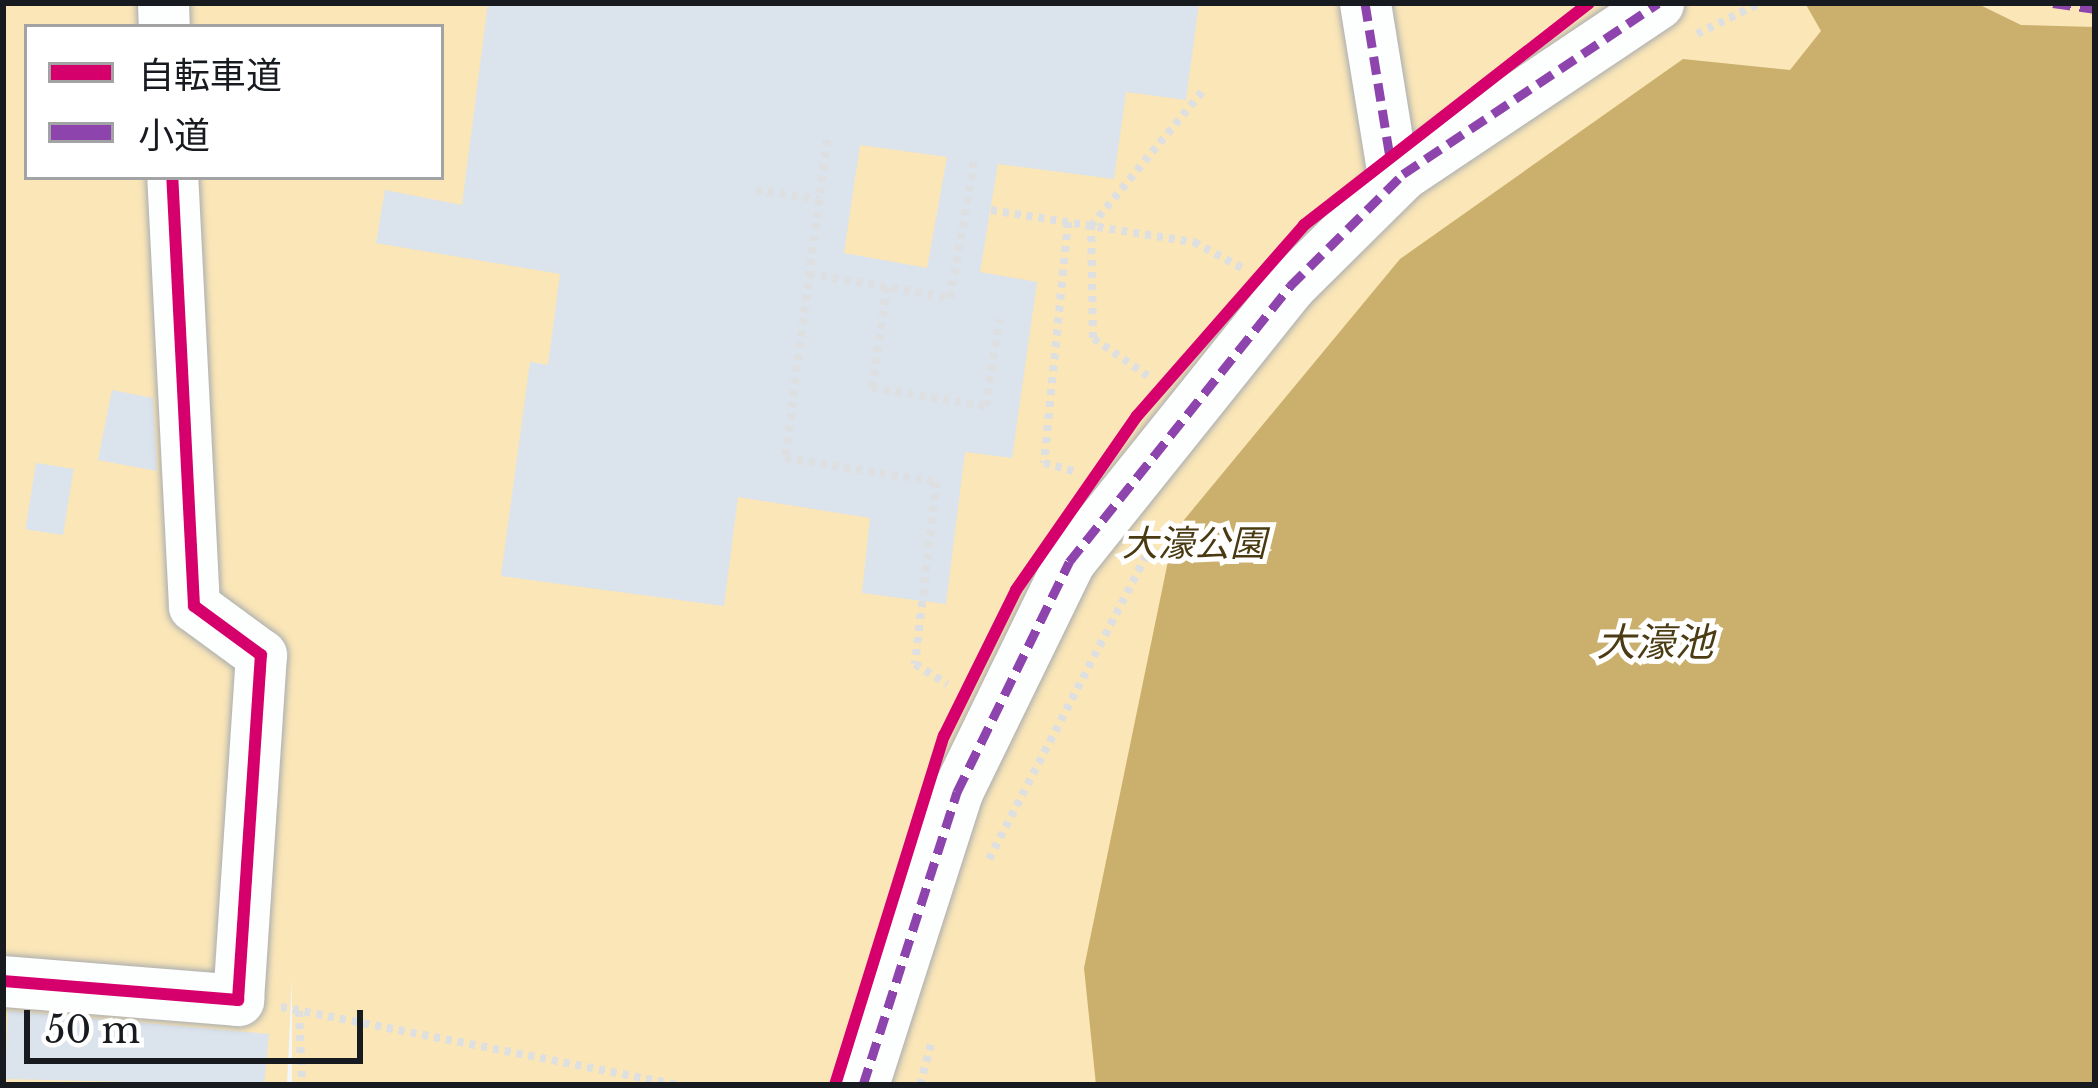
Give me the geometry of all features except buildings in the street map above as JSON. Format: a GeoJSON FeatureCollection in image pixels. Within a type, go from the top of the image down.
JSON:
{"type":"FeatureCollection","features":[{"type":"Feature","properties":{"kind":"street"},"geometry":{"type":"LineString","coordinates":[[1365,3],[1390,163]]}},
{"type":"Feature","properties":{"kind":"street"},"geometry":{"type":"LineString","coordinates":[[862,1085],[957,792],[1069,562],[1290,286],[1403,174],[1667,24]]}},
{"type":"Feature","properties":{"kind":"street"},"geometry":{"type":"LineString","coordinates":[[3,980],[238,1000],[261,655],[194,606],[172,180]]}},
{"type":"Feature","properties":{"kind":"path"},"geometry":{"type":"LineString","coordinates":[[1667,24],[1757,4]]}},
{"type":"Feature","properties":{"kind":"path"},"geometry":{"type":"LineString","coordinates":[[1148,376],[1093,338],[1091,226],[1205,88]]}},
{"type":"Feature","properties":{"kind":"path"},"geometry":{"type":"LineString","coordinates":[[827,140],[785,458],[936,482],[915,664],[947,684]]}},
{"type":"Feature","properties":{"kind":"path"},"geometry":{"type":"LineString","coordinates":[[808,274],[950,298],[974,160]]}},
{"type":"Feature","properties":{"kind":"path"},"geometry":{"type":"LineString","coordinates":[[756,190],[819,200]]}},
{"type":"Feature","properties":{"kind":"path"},"geometry":{"type":"LineString","coordinates":[[991,210],[1194,242],[1244,269]]}},
{"type":"Feature","properties":{"kind":"path"},"geometry":{"type":"LineString","coordinates":[[1068,222],[1044,464],[1078,472]]}},
{"type":"Feature","properties":{"kind":"path"},"geometry":{"type":"LineString","coordinates":[[1244,294],[1258,277]]}},
{"type":"Feature","properties":{"kind":"path"},"geometry":{"type":"LineString","coordinates":[[887,287],[872,388],[986,406],[999,320]]}},
{"type":"Feature","properties":{"kind":"path"},"geometry":{"type":"LineString","coordinates":[[1153,398],[1168,381]]}},
{"type":"Feature","properties":{"kind":"path"},"geometry":{"type":"LineString","coordinates":[[1083,493],[1097,474]]}},
{"type":"Feature","properties":{"kind":"path"},"geometry":{"type":"LineString","coordinates":[[983,872],[1164,524]]}},
{"type":"Feature","properties":{"kind":"path"},"geometry":{"type":"LineString","coordinates":[[238,1000],[678,1085]]}},
{"type":"Feature","properties":{"kind":"path"},"geometry":{"type":"LineString","coordinates":[[299,1011],[302,1085]]}},
{"type":"Feature","properties":{"kind":"path"},"geometry":{"type":"LineString","coordinates":[[920,1085],[935,1027]]}},
{"type":"Feature","properties":{"kind":"green space","name":"大濠公園"},"geometry":{"type":"Polygon","coordinates":[[[3,3],[2095,3],[2095,1085],[292,1085],[292,979],[287,1085],[3,1085],[3,3]]]}},
{"type":"Feature","properties":{"kind":"water","name":"大濠池"},"geometry":{"type":"Polygon","coordinates":[[[1805,3],[1976,3],[2021,25],[2095,27],[2095,1085],[1096,1085],[1084,968],[1174,532],[1400,259],[1683,59],[1790,70],[1821,31],[1805,3]]]}},
{"type":"Feature","properties":{"kind":"marked path"},"geometry":{"type":"LineString","coordinates":[[1365,3],[1391,163]]}},
{"type":"Feature","properties":{"kind":"marked path"},"geometry":{"type":"LineString","coordinates":[[863,1085],[957,792],[1069,562],[1290,286],[1403,174],[1658,3]]}},
{"type":"Feature","properties":{"kind":"marked path"},"geometry":{"type":"LineString","coordinates":[[2053,3],[2095,9]]}},
{"type":"Feature","properties":{"kind":"cycle path"},"geometry":{"type":"LineString","coordinates":[[835,1085],[944,736],[1016,590],[1137,416],[1304,225],[1589,3]]}},
{"type":"Feature","properties":{"kind":"cycle path"},"geometry":{"type":"LineString","coordinates":[[3,981],[238,1000],[261,655],[194,606],[172,180]]}}]}
